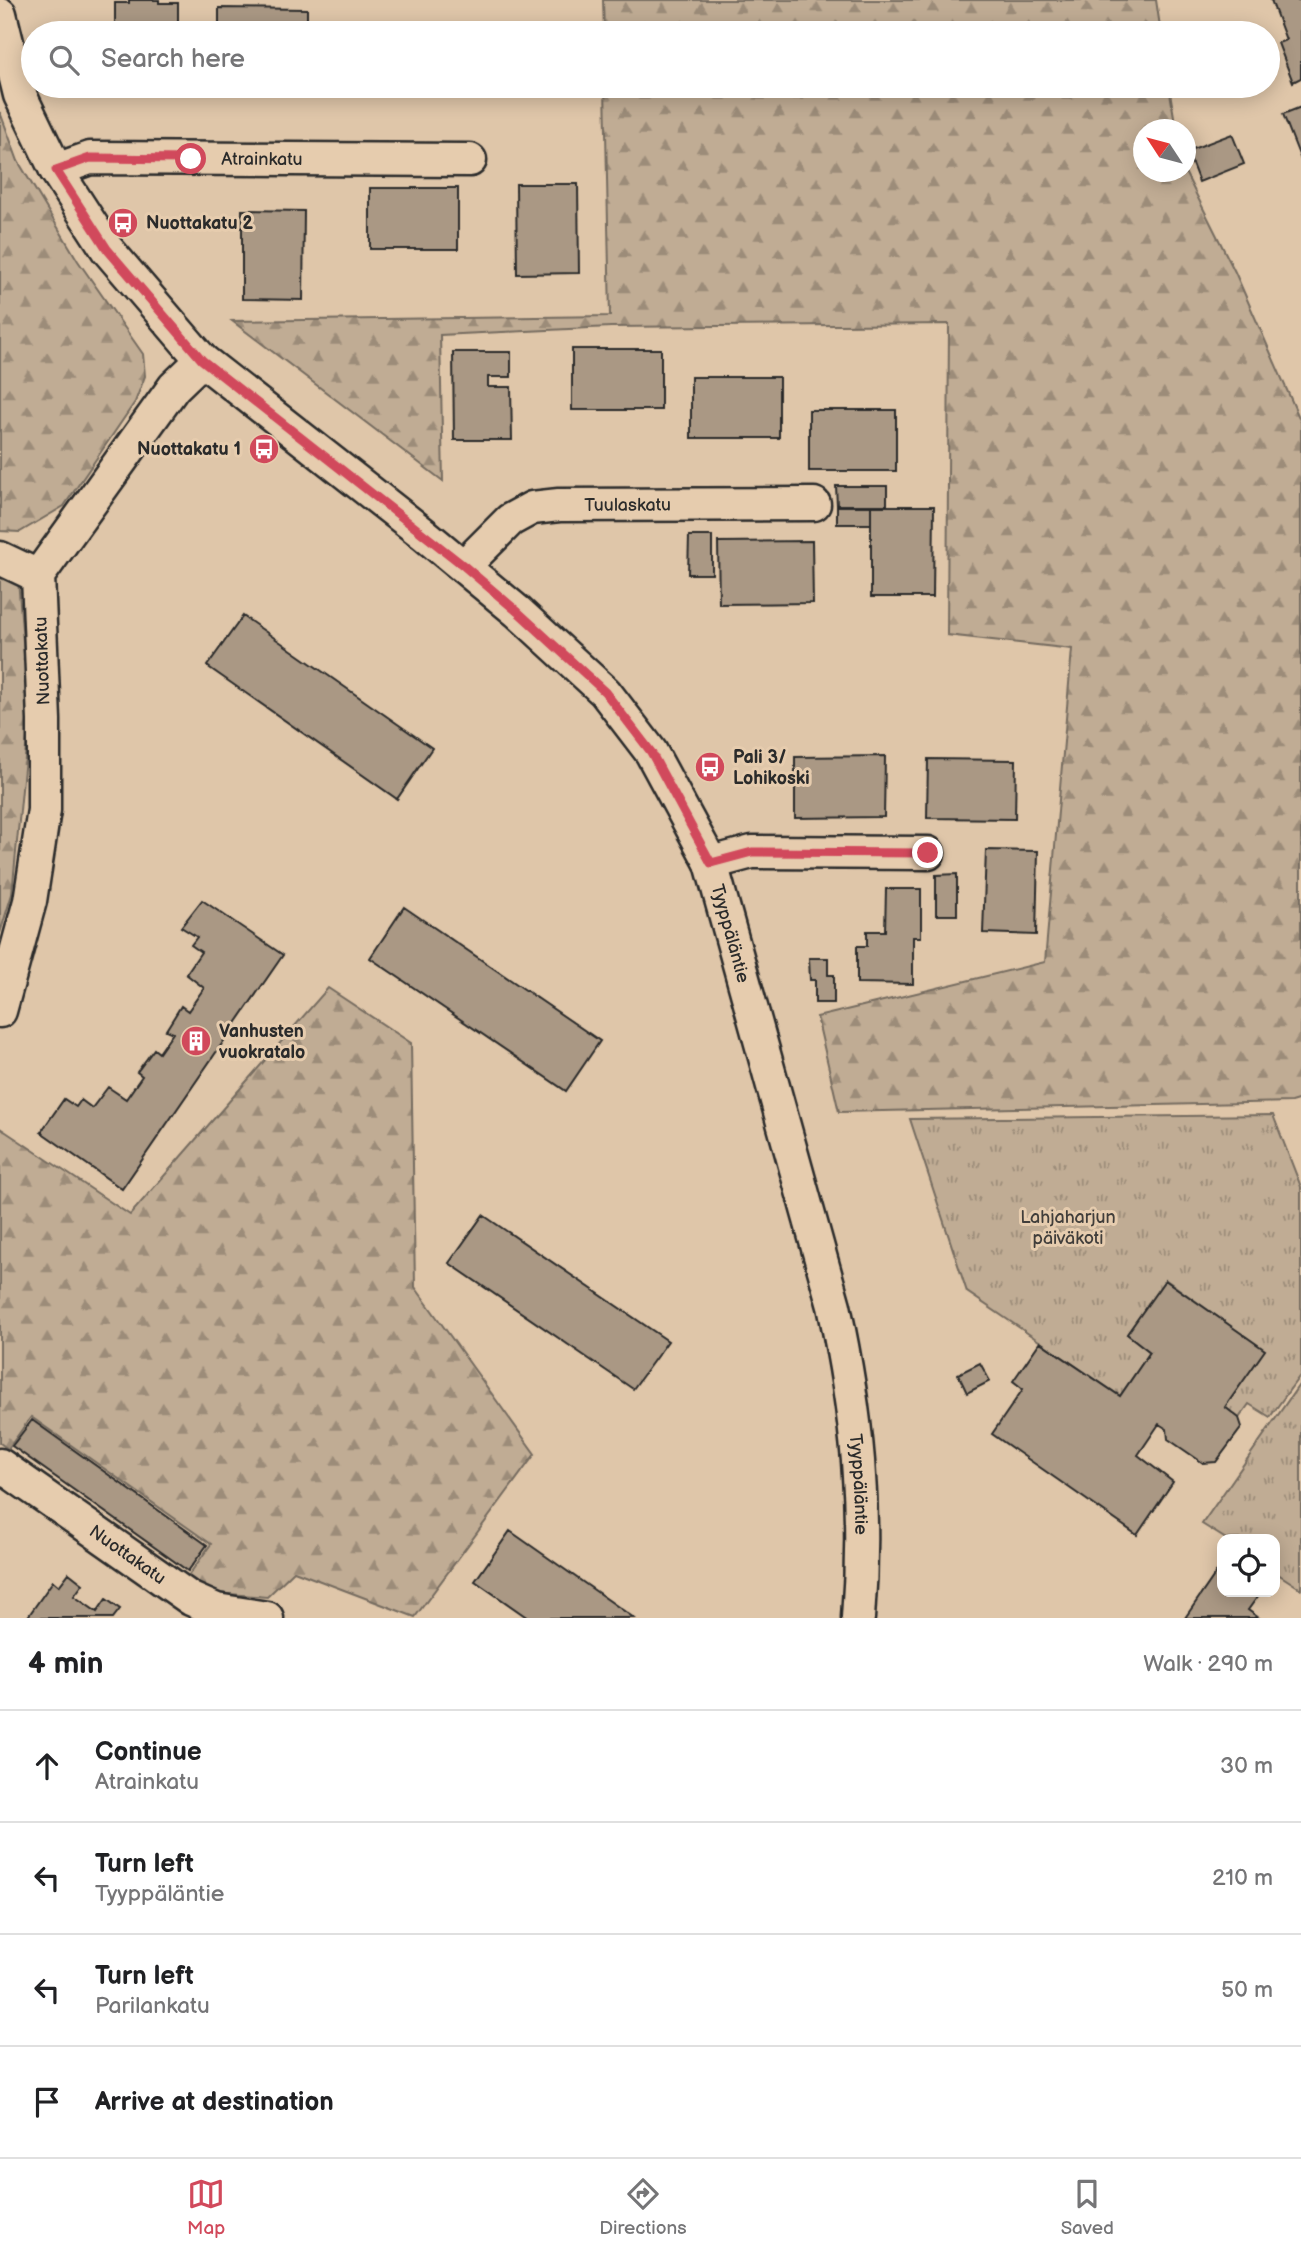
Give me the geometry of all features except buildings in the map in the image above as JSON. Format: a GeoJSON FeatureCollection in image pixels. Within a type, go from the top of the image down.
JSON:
{"type":"FeatureCollection","features":[{"type":"Feature","properties":{"kind":"street","name":"Tyyppäläntie"},"geometry":{"type":"LineString","coordinates":[[0,14],[21,97]]}},
{"type":"Feature","properties":{"kind":"street","name":"Tyyppäläntie"},"geometry":{"type":"LineString","coordinates":[[21,98],[56,170],[107,249],[202,360],[464,566],[518,612],[605,692],[651,752],[711,863],[834,1306],[849,1375],[860,1467],[862,1565],[858,1618]]}},
{"type":"Feature","properties":{"kind":"street","name":"Atrainkatu"},"geometry":{"type":"LineString","coordinates":[[56,170],[90,158],[470,160]]}},
{"type":"Feature","properties":{"kind":"street"},"geometry":{"type":"LineString","coordinates":[[0,558],[38,576],[174,387],[202,360]]}},
{"type":"Feature","properties":{"kind":"street","name":"Tuulaskatu"},"geometry":{"type":"LineString","coordinates":[[464,566],[510,520],[532,508],[559,505],[814,504]]}},
{"type":"Feature","properties":{"kind":"street","name":"Nuottakatu"},"geometry":{"type":"LineString","coordinates":[[0,1012],[30,901],[44,810],[44,720],[38,576]]}},
{"type":"Feature","properties":{"kind":"street"},"geometry":{"type":"LineString","coordinates":[[711,863],[752,852],[928,853]]}},
{"type":"Feature","properties":{"kind":"street","name":"Nuottakatu"},"geometry":{"type":"LineString","coordinates":[[0,1465],[191,1599],[216,1610],[267,1618]]}},
{"type":"Feature","properties":{"kind":"green space"},"geometry":{"type":"Polygon","coordinates":[[[603,0],[1156,0],[1159,21],[604,21],[603,0]]]}},
{"type":"Feature","properties":{"kind":"green space"},"geometry":{"type":"Polygon","coordinates":[[[605,98],[1171,98],[1174,119],[1133,119],[1133,182],[1190,182],[1235,272],[1301,422],[1301,1099],[1291,1102],[839,1112],[817,1017],[1045,962],[1072,649],[947,635],[949,324],[611,327],[440,335],[443,481],[232,321],[610,316],[605,98]]]}},
{"type":"Feature","properties":{"kind":"green space"},"geometry":{"type":"Polygon","coordinates":[[[0,112],[18,161],[78,261],[143,354],[145,376],[135,402],[64,506],[20,532],[0,531],[0,112]]]}},
{"type":"Feature","properties":{"kind":"green space"},"geometry":{"type":"Polygon","coordinates":[[[0,570],[18,579],[29,716],[12,894],[0,933],[0,570]]]}},
{"type":"Feature","properties":{"kind":"green space"},"geometry":{"type":"Polygon","coordinates":[[[328,988],[411,1043],[415,1287],[535,1454],[415,1617],[294,1571],[267,1597],[203,1592],[186,1579],[211,1544],[31,1417],[8,1449],[0,1443],[0,1128],[130,1215],[328,988]]]}},
{"type":"Feature","properties":{"kind":"green space","name":"Lahjaharjun päiväkoti"},"geometry":{"type":"Polygon","coordinates":[[[1273,1115],[1301,1187],[1301,1374],[1270,1417],[1249,1404],[1239,1418],[1225,1407],[1264,1350],[1166,1280],[1127,1334],[1150,1352],[1120,1396],[967,1292],[910,1119],[1273,1115]]]}},
{"type":"Feature","properties":{"kind":"green space"},"geometry":{"type":"Polygon","coordinates":[[[1301,1382],[1301,1589],[1280,1575],[1280,1534],[1218,1534],[1202,1524],[1301,1382]]]}},
{"type":"Feature","properties":{"kind":"place","name":"Nuottakatu 2"},"geometry":{"type":"Point","coordinates":[123,223]}},
{"type":"Feature","properties":{"kind":"place","name":"Nuottakatu 1"},"geometry":{"type":"Point","coordinates":[264,449]}},
{"type":"Feature","properties":{"kind":"place","name":"Pali 3/ Lohikoski"},"geometry":{"type":"Point","coordinates":[710,767]}},
{"type":"Feature","properties":{"kind":"place","name":"Vanhusten vuokratalo"},"geometry":{"type":"Point","coordinates":[196,1041]}},
{"type":"Feature","properties":{"kind":"route"},"geometry":{"type":"LineString","coordinates":[[191,159],[90,158],[56,170],[107,249],[202,360],[464,566],[605,692],[651,752],[711,863],[752,852],[928,853]]}}]}
